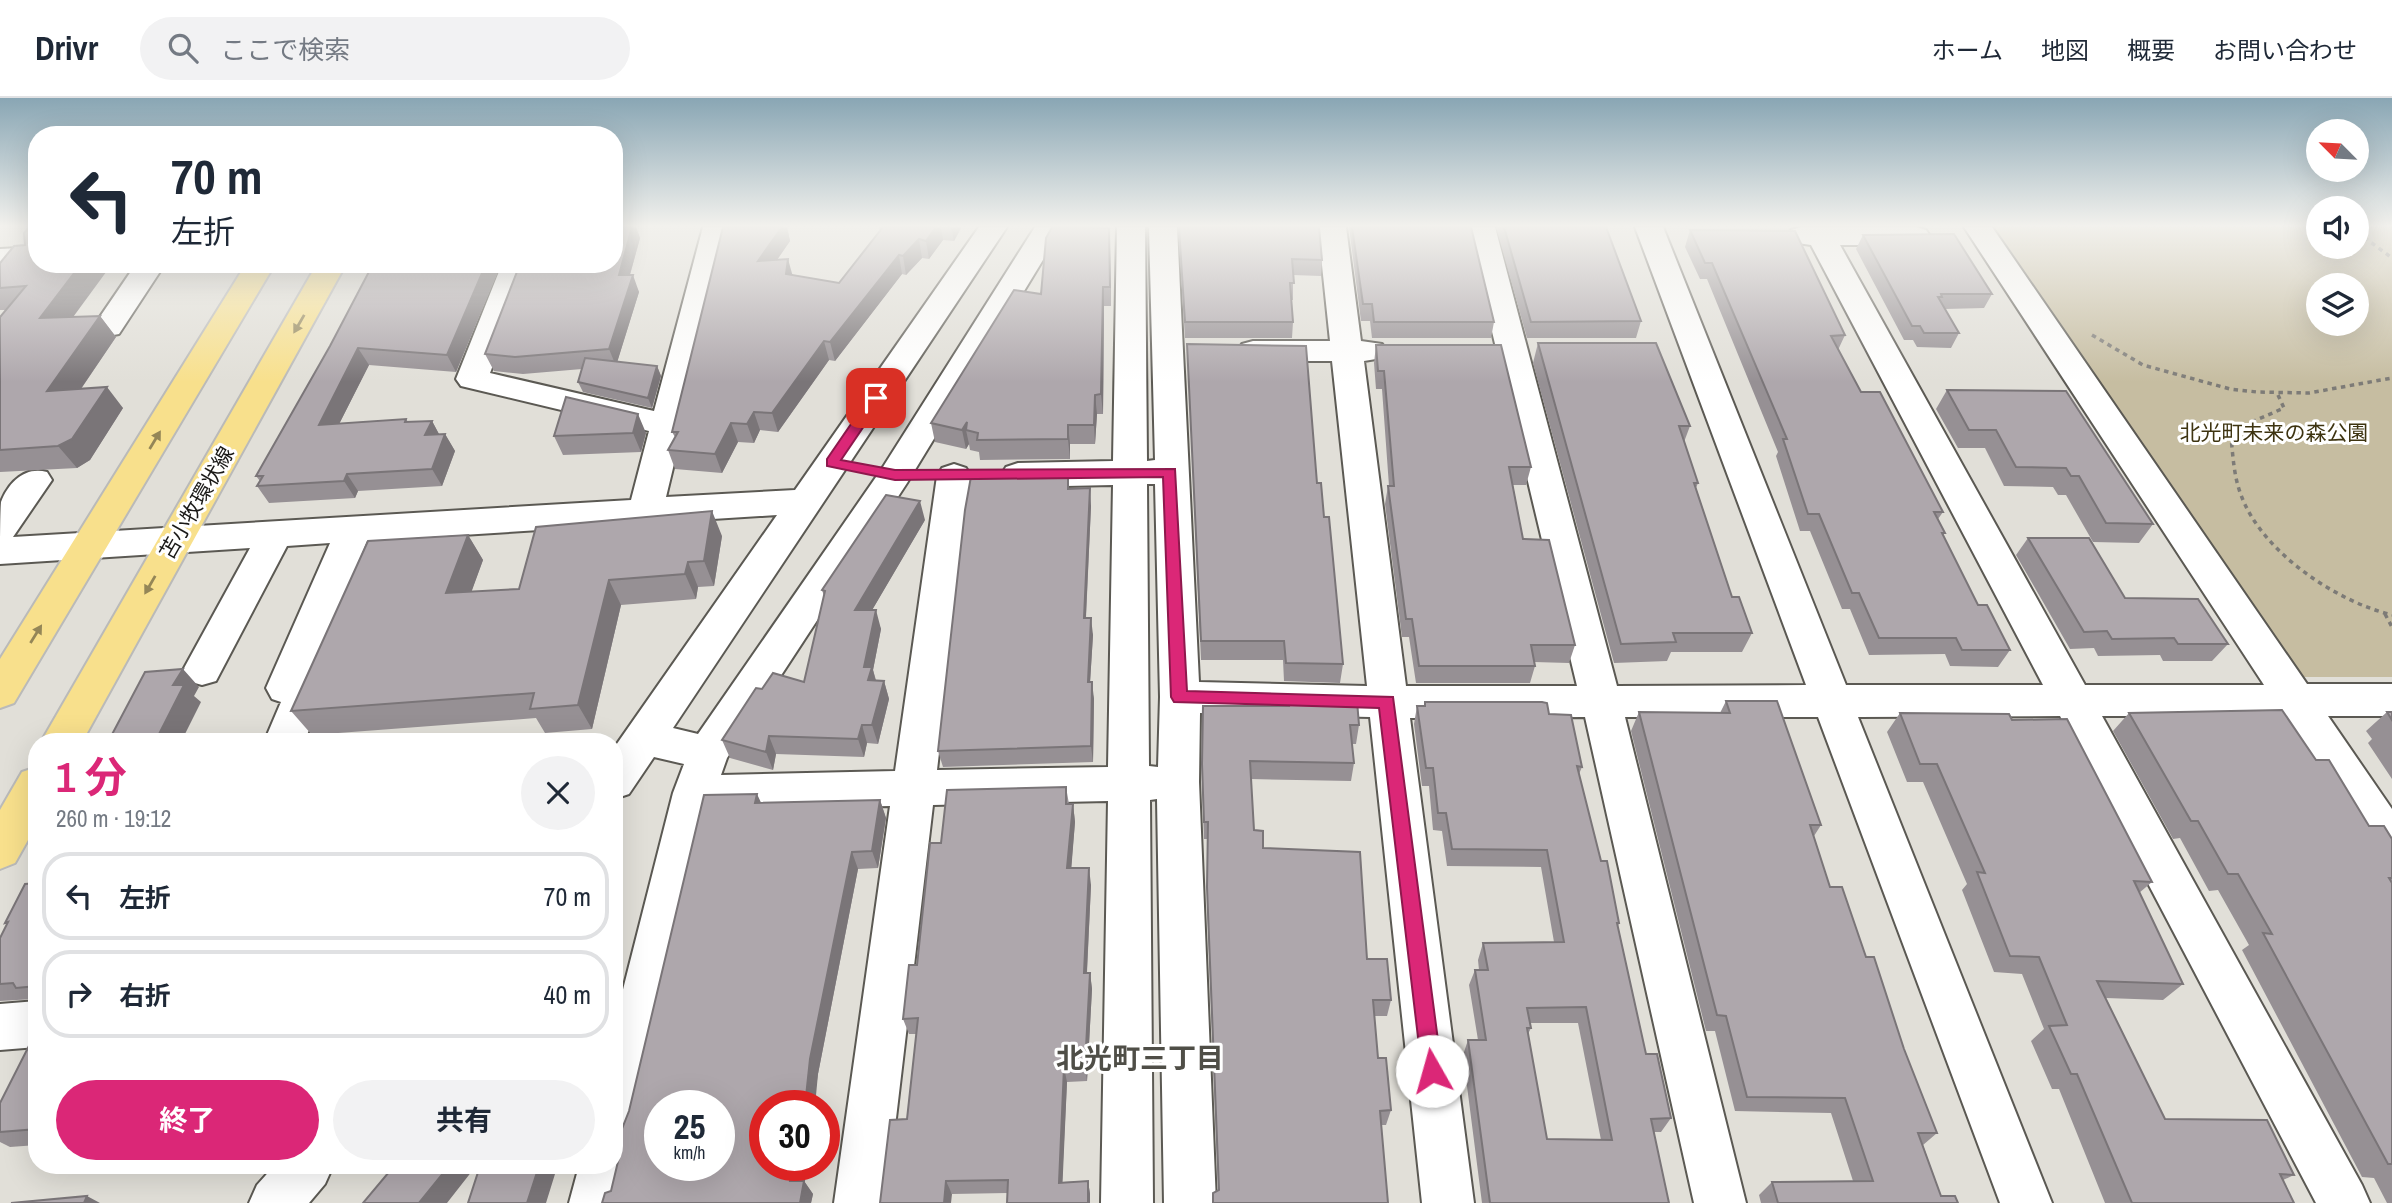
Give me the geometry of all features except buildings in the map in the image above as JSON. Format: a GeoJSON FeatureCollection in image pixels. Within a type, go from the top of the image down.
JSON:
{"type":"FeatureCollection","features":[{"type":"Feature","properties":{"kind":"main road"},"geometry":{"type":"LineString","coordinates":[[0,692],[252,279]]}},
{"type":"Feature","properties":{"kind":"main road","name":"苫小牧環状線"},"geometry":{"type":"LineString","coordinates":[[66,733],[324,279]]}},
{"type":"Feature","properties":{"kind":"main road"},"geometry":{"type":"LineString","coordinates":[[0,850],[28,800]]}},
{"type":"Feature","properties":{"kind":"street"},"geometry":{"type":"LineString","coordinates":[[108,327],[141,279]]}},
{"type":"Feature","properties":{"kind":"street"},"geometry":{"type":"LineString","coordinates":[[511,279],[472,379],[668,425]]}},
{"type":"Feature","properties":{"kind":"street"},"geometry":{"type":"LineString","coordinates":[[646,509],[704,279]]}},
{"type":"Feature","properties":{"kind":"street"},"geometry":{"type":"LineString","coordinates":[[623,762],[631,745],[807,501],[958,279]]}},
{"type":"Feature","properties":{"kind":"street"},"geometry":{"type":"LineString","coordinates":[[623,1087],[694,793],[708,753],[895,475],[1017,279]]}},
{"type":"Feature","properties":{"kind":"street"},"geometry":{"type":"LineString","coordinates":[[1127,1203],[1131,279]]}},
{"type":"Feature","properties":{"kind":"street"},"geometry":{"type":"LineString","coordinates":[[1176,279],[1195,351],[1170,472],[1180,697],[1178,782],[1190,1203]]}},
{"type":"Feature","properties":{"kind":"street"},"geometry":{"type":"LineString","coordinates":[[1339,279],[1448,1203]]}},
{"type":"Feature","properties":{"kind":"street"},"geometry":{"type":"LineString","coordinates":[[1494,279],[1601,702],[1720,1203]]}},
{"type":"Feature","properties":{"kind":"street"},"geometry":{"type":"LineString","coordinates":[[1669,279],[1682,350],[1830,699],[2026,1203]]}},
{"type":"Feature","properties":{"kind":"street"},"geometry":{"type":"LineString","coordinates":[[1844,279],[2344,1203]]}},
{"type":"Feature","properties":{"kind":"street"},"geometry":{"type":"LineString","coordinates":[[1997,279],[2295,700],[2392,844]]}},
{"type":"Feature","properties":{"kind":"street"},"geometry":{"type":"LineString","coordinates":[[1195,351],[1402,351]]}},
{"type":"Feature","properties":{"kind":"street"},"geometry":{"type":"LineString","coordinates":[[832,463],[895,475],[1170,472]]}},
{"type":"Feature","properties":{"kind":"street"},"geometry":{"type":"LineString","coordinates":[[860,1203],[954,476]]}},
{"type":"Feature","properties":{"kind":"street"},"geometry":{"type":"LineString","coordinates":[[0,529],[35,480]]}},
{"type":"Feature","properties":{"kind":"street"},"geometry":{"type":"LineString","coordinates":[[0,551],[807,501]]}},
{"type":"Feature","properties":{"kind":"street"},"geometry":{"type":"LineString","coordinates":[[288,733],[307,687],[286,688],[355,527]]}},
{"type":"Feature","properties":{"kind":"street"},"geometry":{"type":"LineString","coordinates":[[202,670],[276,532]]}},
{"type":"Feature","properties":{"kind":"street"},"geometry":{"type":"LineString","coordinates":[[1180,697],[1387,702],[1830,699],[2392,700]]}},
{"type":"Feature","properties":{"kind":"street"},"geometry":{"type":"LineString","coordinates":[[631,745],[708,753]]}},
{"type":"Feature","properties":{"kind":"street"},"geometry":{"type":"LineString","coordinates":[[694,793],[1178,782]]}},
{"type":"Feature","properties":{"kind":"street"},"geometry":{"type":"LineString","coordinates":[[0,1027],[28,1025]]}},
{"type":"Feature","properties":{"kind":"street"},"geometry":{"type":"LineString","coordinates":[[275,1203],[300,1174]]}},
{"type":"Feature","properties":{"kind":"street"},"geometry":{"type":"LineString","coordinates":[[595,1203],[602,1174]]}},
{"type":"Feature","properties":{"kind":"path"},"geometry":{"type":"LineString","coordinates":[[2083,329],[2135,361],[2192,380],[2278,395],[2348,390],[2392,378]]}},
{"type":"Feature","properties":{"kind":"path"},"geometry":{"type":"LineString","coordinates":[[2278,395],[2284,408],[2254,421],[2231,437],[2234,470],[2245,505],[2265,536],[2289,561],[2342,595],[2392,615]]}},
{"type":"Feature","properties":{"kind":"path"},"geometry":{"type":"LineString","coordinates":[[2385,614],[2392,627]]}},
{"type":"Feature","properties":{"kind":"green space","name":"北光町未来の森公園"},"geometry":{"type":"Polygon","coordinates":[[[2027,279],[2306,279],[2306,336],[2369,336],[2369,279],[2392,279],[2392,677],[2298,677],[2027,279]]]}},
{"type":"Feature","properties":{"kind":"district","name":"北光町三丁目"},"geometry":{"type":"Point","coordinates":[1140,1058]}},
{"type":"Feature","properties":{"kind":"route"},"geometry":{"type":"LineString","coordinates":[[876,398],[832,463],[895,475],[1170,472],[1180,697],[1387,702],[1432,1071]]}}]}
